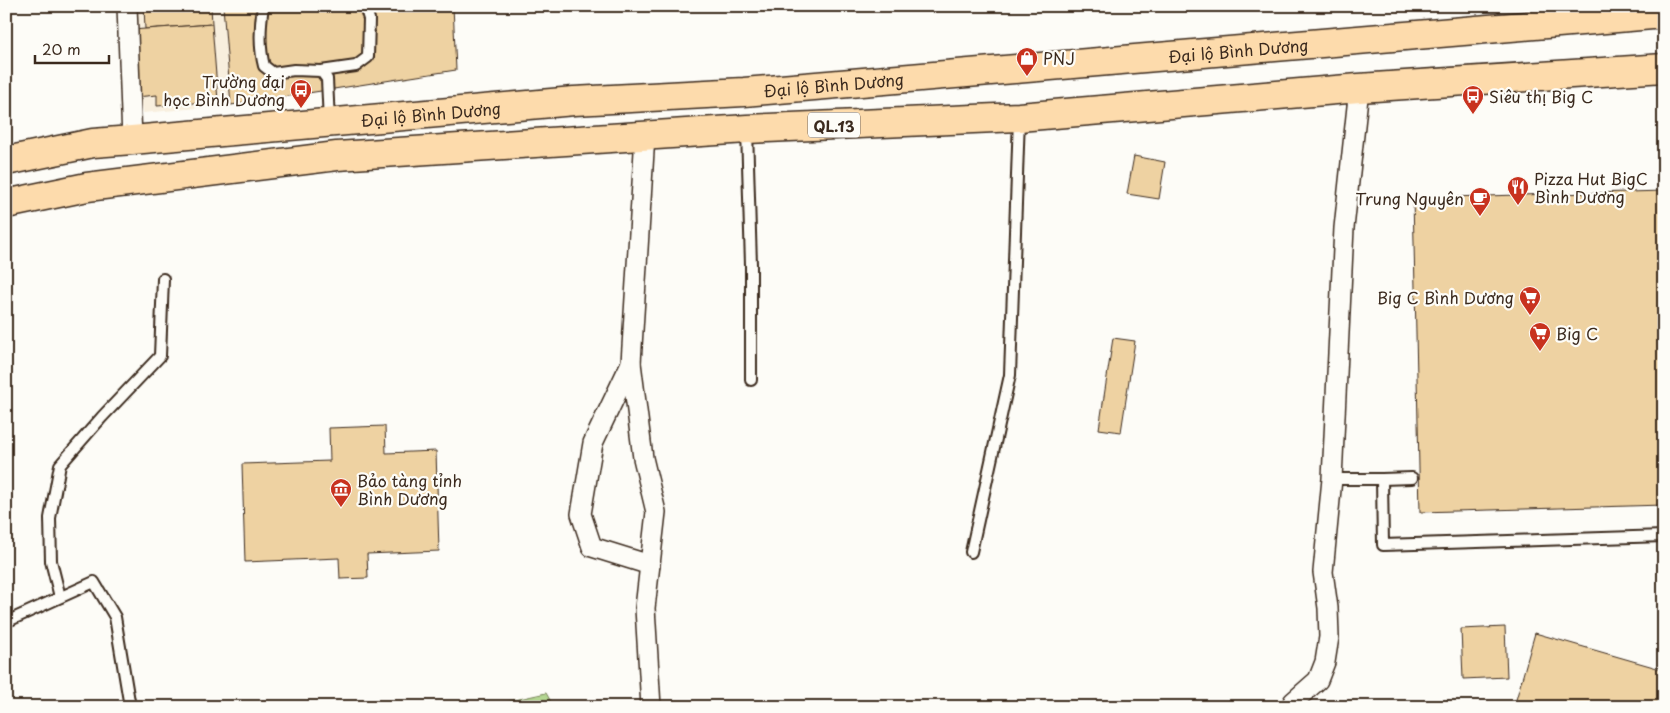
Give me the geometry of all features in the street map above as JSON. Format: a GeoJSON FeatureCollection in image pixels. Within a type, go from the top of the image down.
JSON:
{"type":"FeatureCollection","features":[{"type":"Feature","properties":{"kind":"highway","name":"Đại lộ Bình Dương"},"geometry":{"type":"LineString","coordinates":[[6,161],[93,143],[574,102],[744,92],[1623,12],[1664,14]]}},
{"type":"Feature","properties":{"kind":"highway","name":"QL.13"},"geometry":{"type":"LineString","coordinates":[[6,204],[86,187],[337,156],[747,129],[1019,117],[1359,88],[1664,68]]}},
{"type":"Feature","properties":{"kind":"street"},"geometry":{"type":"LineString","coordinates":[[128,6],[132,140]]}},
{"type":"Feature","properties":{"kind":"street"},"geometry":{"type":"LineString","coordinates":[[1291,707],[1293,702],[1318,680],[1325,662],[1329,637],[1328,608],[1323,572],[1332,479],[1344,228],[1359,88]]}},
{"type":"Feature","properties":{"kind":"street"},"geometry":{"type":"LineString","coordinates":[[645,135],[631,363],[643,458],[656,512],[645,608],[650,707]]}},
{"type":"Feature","properties":{"kind":"street"},"geometry":{"type":"LineString","coordinates":[[631,363],[593,443],[581,514],[592,547],[650,565]]}},
{"type":"Feature","properties":{"kind":"lane"},"geometry":{"type":"LineString","coordinates":[[263,6],[260,53],[264,66],[273,73],[294,70],[321,71],[356,66],[368,57],[369,18],[365,6]]}},
{"type":"Feature","properties":{"kind":"lane"},"geometry":{"type":"LineString","coordinates":[[321,71],[327,79],[329,123]]}},
{"type":"Feature","properties":{"kind":"lane"},"geometry":{"type":"LineString","coordinates":[[971,552],[1010,375],[1019,117]]}},
{"type":"Feature","properties":{"kind":"lane"},"geometry":{"type":"LineString","coordinates":[[747,129],[751,265],[751,380]]}},
{"type":"Feature","properties":{"kind":"lane"},"geometry":{"type":"LineString","coordinates":[[60,597],[51,562],[50,518],[60,465],[102,417],[160,356],[163,278]]}},
{"type":"Feature","properties":{"kind":"lane"},"geometry":{"type":"LineString","coordinates":[[1332,479],[1412,478]]}},
{"type":"Feature","properties":{"kind":"lane"},"geometry":{"type":"LineString","coordinates":[[1382,479],[1383,545],[1664,536]]}},
{"type":"Feature","properties":{"kind":"lane"},"geometry":{"type":"LineString","coordinates":[[6,622],[94,582],[115,617],[130,707]]}},
{"type":"Feature","properties":{"kind":"shaded area"},"geometry":{"type":"Polygon","coordinates":[[[129,6],[223,6],[231,105],[143,113],[129,6]]]}},
{"type":"Feature","properties":{"kind":"green space"},"geometry":{"type":"Polygon","coordinates":[[[546,693],[554,707],[483,707],[546,693]]]}},
{"type":"Feature","properties":{"kind":"building"},"geometry":{"type":"Polygon","coordinates":[[[144,6],[211,6],[212,24],[145,29],[144,6]]]}},
{"type":"Feature","properties":{"kind":"building"},"geometry":{"type":"Polygon","coordinates":[[[223,6],[453,6],[456,70],[231,105],[223,6]]]}},
{"type":"Feature","properties":{"kind":"building"},"geometry":{"type":"Polygon","coordinates":[[[212,24],[218,101],[157,106],[157,95],[136,97],[132,30],[212,24]]]}},
{"type":"Feature","properties":{"kind":"building"},"geometry":{"type":"Polygon","coordinates":[[[1134,156],[1165,162],[1159,199],[1127,194],[1134,156]]]}},
{"type":"Feature","properties":{"kind":"building","name":"Big C"},"geometry":{"type":"Polygon","coordinates":[[[1664,191],[1664,505],[1420,512],[1413,198],[1664,191]]]}},
{"type":"Feature","properties":{"kind":"building"},"geometry":{"type":"Polygon","coordinates":[[[1113,338],[1135,341],[1121,432],[1099,429],[1113,338]]]}},
{"type":"Feature","properties":{"kind":"building","name":"Bảo tàng tỉnh Bình Dương"},"geometry":{"type":"Polygon","coordinates":[[[385,426],[386,453],[436,451],[439,551],[367,554],[368,578],[340,579],[339,558],[245,562],[242,464],[330,461],[329,428],[385,426]]]}},
{"type":"Feature","properties":{"kind":"building"},"geometry":{"type":"Polygon","coordinates":[[[1505,627],[1507,677],[1463,679],[1461,629],[1505,627]]]}},
{"type":"Feature","properties":{"kind":"building"},"geometry":{"type":"Polygon","coordinates":[[[1535,633],[1664,670],[1664,682],[1657,707],[1514,707],[1535,633]]]}},
{"type":"Feature","properties":{"kind":"place","name":"PNJ"},"geometry":{"type":"Point","coordinates":[1027,77]}},
{"type":"Feature","properties":{"kind":"place","name":"Trường đại học Bình Dương"},"geometry":{"type":"Point","coordinates":[301,109]}},
{"type":"Feature","properties":{"kind":"place","name":"Siêu thị Big C"},"geometry":{"type":"Point","coordinates":[1473,115]}},
{"type":"Feature","properties":{"kind":"place","name":"Pizza Hut BigC Bình Dương"},"geometry":{"type":"Point","coordinates":[1518,206]}},
{"type":"Feature","properties":{"kind":"place","name":"Trung Nguyên"},"geometry":{"type":"Point","coordinates":[1480,217]}},
{"type":"Feature","properties":{"kind":"place","name":"Big C Bình Dương"},"geometry":{"type":"Point","coordinates":[1530,316]}},
{"type":"Feature","properties":{"kind":"place","name":"Big C"},"geometry":{"type":"Point","coordinates":[1540,352]}},
{"type":"Feature","properties":{"kind":"place","name":"Bảo tàng tỉnh Bình Dương"},"geometry":{"type":"Point","coordinates":[341,508]}}]}
